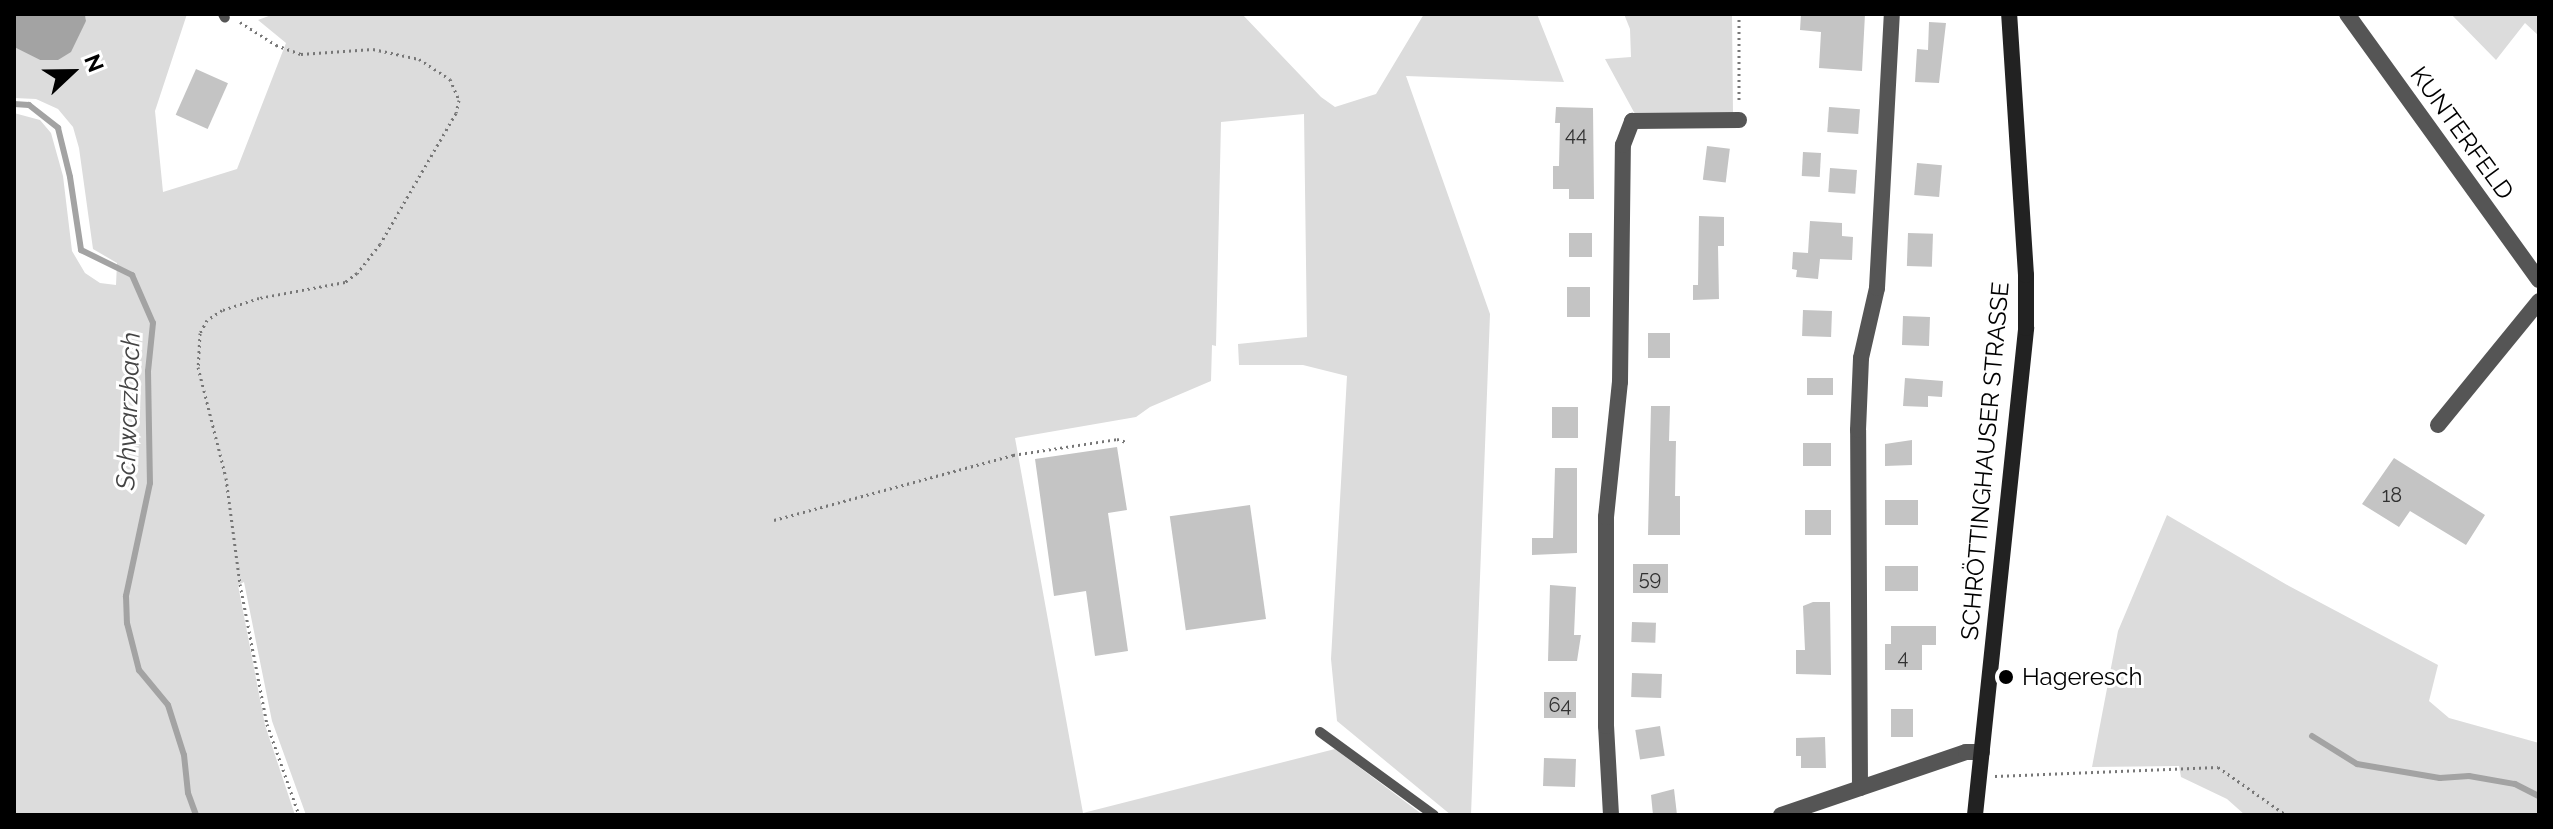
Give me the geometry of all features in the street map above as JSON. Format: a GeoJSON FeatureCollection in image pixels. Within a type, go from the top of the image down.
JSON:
{"type":"FeatureCollection","features":[{"type":"Feature","properties":{"kind":"main road","name":"SCHRÖTTINGHAUSER STRASSE"},"geometry":{"type":"LineString","coordinates":[[1975,815],[2026,328],[2026,275],[2009,14]]}},
{"type":"Feature","properties":{"kind":"street"},"geometry":{"type":"LineString","coordinates":[[1860,788],[1858,430],[1861,358],[1877,288],[1892,14]]}},
{"type":"Feature","properties":{"kind":"street","name":"KUNTERFELD"},"geometry":{"type":"LineString","coordinates":[[2347,14],[2539,280]]}},
{"type":"Feature","properties":{"kind":"street"},"geometry":{"type":"LineString","coordinates":[[1611,815],[1606,726],[1606,517],[1620,398],[1623,145],[1632,121],[1739,120]]}},
{"type":"Feature","properties":{"kind":"street"},"geometry":{"type":"LineString","coordinates":[[2438,425],[2539,301]]}},
{"type":"Feature","properties":{"kind":"street"},"geometry":{"type":"LineString","coordinates":[[1781,815],[1966,752],[1982,752]]}},
{"type":"Feature","properties":{"kind":"lane"},"geometry":{"type":"LineString","coordinates":[[1320,732],[1434,815]]}},
{"type":"Feature","properties":{"kind":"path"},"geometry":{"type":"LineString","coordinates":[[1739,14],[1739,120]]}},
{"type":"Feature","properties":{"kind":"path"},"geometry":{"type":"LineString","coordinates":[[224,16],[253,27],[276,45],[301,54],[373,49],[419,59],[450,79],[459,100],[456,113],[380,244],[357,273],[345,282],[259,298],[222,310],[207,320],[200,333],[198,367],[226,478],[240,584],[267,724],[299,815]]}},
{"type":"Feature","properties":{"kind":"path"},"geometry":{"type":"LineString","coordinates":[[774,520],[1013,455],[1117,439],[1126,442]]}},
{"type":"Feature","properties":{"kind":"path"},"geometry":{"type":"LineString","coordinates":[[1979,777],[2218,767],[2286,815]]}},
{"type":"Feature","properties":{"kind":"shaded area"},"geometry":{"type":"Polygon","coordinates":[[[14,14],[85,14],[86,21],[71,52],[58,60],[40,60],[14,47],[14,14]]]}},
{"type":"Feature","properties":{"kind":"shaded area"},"geometry":{"type":"Polygon","coordinates":[[[85,14],[187,14],[155,111],[163,192],[237,169],[286,43],[258,20],[274,14],[1242,14],[1321,97],[1335,107],[1376,94],[1424,14],[1537,14],[1564,82],[1406,76],[1490,314],[1471,815],[1451,815],[1337,721],[1331,659],[1347,376],[1303,365],[1239,365],[1238,344],[1307,337],[1304,114],[1221,122],[1216,346],[1212,345],[1211,381],[1150,407],[1136,417],[1015,438],[1083,813],[1335,749],[1423,815],[306,815],[272,721],[244,582],[238,585],[265,725],[295,815],[14,815],[14,113],[40,120],[51,133],[63,176],[72,251],[85,273],[100,283],[116,285],[117,263],[93,249],[79,148],[73,127],[58,109],[36,99],[14,98],[14,47],[40,60],[86,21],[85,14]]]}},
{"type":"Feature","properties":{"kind":"shaded area"},"geometry":{"type":"Polygon","coordinates":[[[1624,14],[1732,14],[1733,114],[1635,114],[1605,59],[1631,57],[1630,29],[1624,14]]]}},
{"type":"Feature","properties":{"kind":"shaded area"},"geometry":{"type":"Polygon","coordinates":[[[2451,14],[2539,14],[2539,36],[2525,23],[2496,60],[2451,14]]]}},
{"type":"Feature","properties":{"kind":"shaded area"},"geometry":{"type":"Polygon","coordinates":[[[2167,515],[2289,586],[2438,665],[2429,701],[2449,718],[2539,743],[2539,815],[2245,815],[2227,799],[2181,777],[2179,766],[2092,767],[2118,631],[2167,515]]]}},
{"type":"Feature","properties":{"kind":"building"},"geometry":{"type":"Polygon","coordinates":[[[1801,14],[1865,14],[1862,71],[1819,68],[1821,32],[1800,30],[1801,14]]]}},
{"type":"Feature","properties":{"kind":"building"},"geometry":{"type":"Polygon","coordinates":[[[1929,22],[1946,23],[1939,83],[1915,82],[1917,49],[1928,50],[1929,22]]]}},
{"type":"Feature","properties":{"kind":"building"},"geometry":{"type":"Polygon","coordinates":[[[196,69],[228,83],[208,129],[176,115],[196,69]]]}},
{"type":"Feature","properties":{"kind":"building"},"geometry":{"type":"Polygon","coordinates":[[[1556,107],[1593,108],[1594,199],[1569,199],[1569,189],[1553,189],[1553,166],[1559,166],[1560,123],[1555,123],[1556,107]]]}},
{"type":"Feature","properties":{"kind":"building"},"geometry":{"type":"Polygon","coordinates":[[[1829,107],[1860,109],[1858,134],[1827,132],[1829,107]]]}},
{"type":"Feature","properties":{"kind":"building"},"geometry":{"type":"Polygon","coordinates":[[[1707,146],[1730,149],[1726,183],[1703,180],[1707,146]]]}},
{"type":"Feature","properties":{"kind":"building"},"geometry":{"type":"Polygon","coordinates":[[[1803,152],[1821,153],[1820,177],[1802,176],[1803,152]]]}},
{"type":"Feature","properties":{"kind":"building"},"geometry":{"type":"Polygon","coordinates":[[[1917,163],[1942,165],[1939,197],[1914,195],[1917,163]]]}},
{"type":"Feature","properties":{"kind":"building"},"geometry":{"type":"Polygon","coordinates":[[[1830,168],[1857,170],[1855,194],[1828,192],[1830,168]]]}},
{"type":"Feature","properties":{"kind":"building"},"geometry":{"type":"Polygon","coordinates":[[[1699,216],[1724,217],[1724,246],[1718,246],[1719,299],[1693,300],[1693,285],[1698,285],[1699,216]]]}},
{"type":"Feature","properties":{"kind":"building"},"geometry":{"type":"Polygon","coordinates":[[[1810,221],[1842,223],[1842,236],[1853,237],[1852,260],[1820,259],[1818,279],[1796,277],[1797,270],[1792,269],[1793,252],[1808,253],[1810,221]]]}},
{"type":"Feature","properties":{"kind":"building"},"geometry":{"type":"Polygon","coordinates":[[[1569,233],[1592,233],[1592,257],[1569,257],[1569,233]]]}},
{"type":"Feature","properties":{"kind":"building"},"geometry":{"type":"Polygon","coordinates":[[[1908,233],[1933,234],[1932,267],[1907,266],[1908,233]]]}},
{"type":"Feature","properties":{"kind":"building"},"geometry":{"type":"Polygon","coordinates":[[[1567,287],[1590,287],[1590,317],[1567,317],[1567,287]]]}},
{"type":"Feature","properties":{"kind":"building"},"geometry":{"type":"Polygon","coordinates":[[[1803,310],[1832,311],[1831,337],[1802,336],[1803,310]]]}},
{"type":"Feature","properties":{"kind":"building"},"geometry":{"type":"Polygon","coordinates":[[[1903,316],[1930,317],[1929,346],[1902,345],[1903,316]]]}},
{"type":"Feature","properties":{"kind":"building"},"geometry":{"type":"Polygon","coordinates":[[[1648,333],[1670,333],[1670,358],[1648,358],[1648,333]]]}},
{"type":"Feature","properties":{"kind":"building"},"geometry":{"type":"Polygon","coordinates":[[[1807,378],[1833,378],[1833,395],[1807,395],[1807,378]]]}},
{"type":"Feature","properties":{"kind":"building"},"geometry":{"type":"Polygon","coordinates":[[[1905,378],[1943,381],[1942,397],[1928,396],[1928,407],[1903,406],[1905,378]]]}},
{"type":"Feature","properties":{"kind":"building"},"geometry":{"type":"Polygon","coordinates":[[[1651,406],[1670,406],[1669,441],[1676,441],[1675,496],[1680,496],[1680,535],[1648,535],[1651,406]]]}},
{"type":"Feature","properties":{"kind":"building"},"geometry":{"type":"Polygon","coordinates":[[[1552,407],[1578,407],[1578,438],[1552,438],[1552,407]]]}},
{"type":"Feature","properties":{"kind":"building"},"geometry":{"type":"Polygon","coordinates":[[[1912,440],[1912,465],[1885,466],[1885,444],[1912,440]]]}},
{"type":"Feature","properties":{"kind":"building"},"geometry":{"type":"Polygon","coordinates":[[[1803,443],[1831,443],[1831,466],[1803,466],[1803,443]]]}},
{"type":"Feature","properties":{"kind":"building"},"geometry":{"type":"Polygon","coordinates":[[[1117,447],[1127,510],[1108,513],[1128,651],[1095,656],[1086,591],[1054,596],[1035,459],[1117,447]]]}},
{"type":"Feature","properties":{"kind":"building"},"geometry":{"type":"Polygon","coordinates":[[[2394,458],[2485,515],[2466,545],[2410,511],[2399,527],[2362,504],[2394,458]]]}},
{"type":"Feature","properties":{"kind":"building"},"geometry":{"type":"Polygon","coordinates":[[[1555,468],[1577,468],[1577,553],[1532,555],[1532,538],[1553,538],[1555,468]]]}},
{"type":"Feature","properties":{"kind":"building"},"geometry":{"type":"Polygon","coordinates":[[[1885,500],[1918,500],[1918,525],[1885,525],[1885,500]]]}},
{"type":"Feature","properties":{"kind":"building"},"geometry":{"type":"Polygon","coordinates":[[[1250,505],[1266,619],[1186,630],[1170,516],[1250,505]]]}},
{"type":"Feature","properties":{"kind":"building"},"geometry":{"type":"Polygon","coordinates":[[[1805,510],[1831,510],[1831,535],[1805,535],[1805,510]]]}},
{"type":"Feature","properties":{"kind":"building"},"geometry":{"type":"Polygon","coordinates":[[[1633,564],[1668,564],[1668,593],[1633,593],[1633,564]]]}},
{"type":"Feature","properties":{"kind":"building"},"geometry":{"type":"Polygon","coordinates":[[[1885,566],[1918,566],[1918,591],[1885,591],[1885,566]]]}},
{"type":"Feature","properties":{"kind":"building"},"geometry":{"type":"Polygon","coordinates":[[[1550,585],[1576,587],[1574,635],[1581,635],[1577,661],[1548,661],[1550,585]]]}},
{"type":"Feature","properties":{"kind":"building"},"geometry":{"type":"Polygon","coordinates":[[[1813,602],[1830,602],[1831,675],[1796,674],[1796,650],[1805,650],[1803,606],[1813,602]]]}},
{"type":"Feature","properties":{"kind":"building"},"geometry":{"type":"Polygon","coordinates":[[[1632,622],[1656,623],[1655,643],[1631,642],[1632,622]]]}},
{"type":"Feature","properties":{"kind":"building"},"geometry":{"type":"Polygon","coordinates":[[[1891,626],[1936,626],[1936,645],[1922,645],[1922,670],[1885,670],[1885,644],[1891,644],[1891,626]]]}},
{"type":"Feature","properties":{"kind":"building"},"geometry":{"type":"Polygon","coordinates":[[[1632,673],[1662,674],[1661,698],[1631,697],[1632,673]]]}},
{"type":"Feature","properties":{"kind":"building"},"geometry":{"type":"Polygon","coordinates":[[[1544,692],[1576,692],[1576,718],[1544,718],[1544,692]]]}},
{"type":"Feature","properties":{"kind":"building"},"geometry":{"type":"Polygon","coordinates":[[[1891,709],[1913,709],[1913,737],[1891,737],[1891,709]]]}},
{"type":"Feature","properties":{"kind":"building"},"geometry":{"type":"Polygon","coordinates":[[[1660,726],[1665,756],[1640,760],[1635,730],[1660,726]]]}},
{"type":"Feature","properties":{"kind":"building"},"geometry":{"type":"Polygon","coordinates":[[[1825,737],[1826,768],[1801,768],[1801,756],[1796,756],[1796,738],[1825,737]]]}},
{"type":"Feature","properties":{"kind":"building"},"geometry":{"type":"Polygon","coordinates":[[[1544,758],[1576,759],[1575,787],[1543,786],[1544,758]]]}},
{"type":"Feature","properties":{"kind":"building"},"geometry":{"type":"Polygon","coordinates":[[[1674,789],[1677,815],[1653,815],[1651,795],[1674,789]]]}},
{"type":"Feature","properties":{"kind":"waterway","name":"Schwarzbach"},"geometry":{"type":"LineString","coordinates":[[14,104],[29,105],[58,128],[70,177],[81,250],[132,275],[153,323],[148,371],[150,483],[126,596],[127,623],[139,670],[168,705],[184,755],[188,793],[196,815]]}},
{"type":"Feature","properties":{"kind":"waterway"},"geometry":{"type":"LineString","coordinates":[[2312,736],[2357,764],[2440,778],[2469,776],[2515,784],[2539,796]]}},
{"type":"Feature","properties":{"kind":"place","name":"Hageresch"},"geometry":{"type":"Point","coordinates":[2006,677]}}]}
